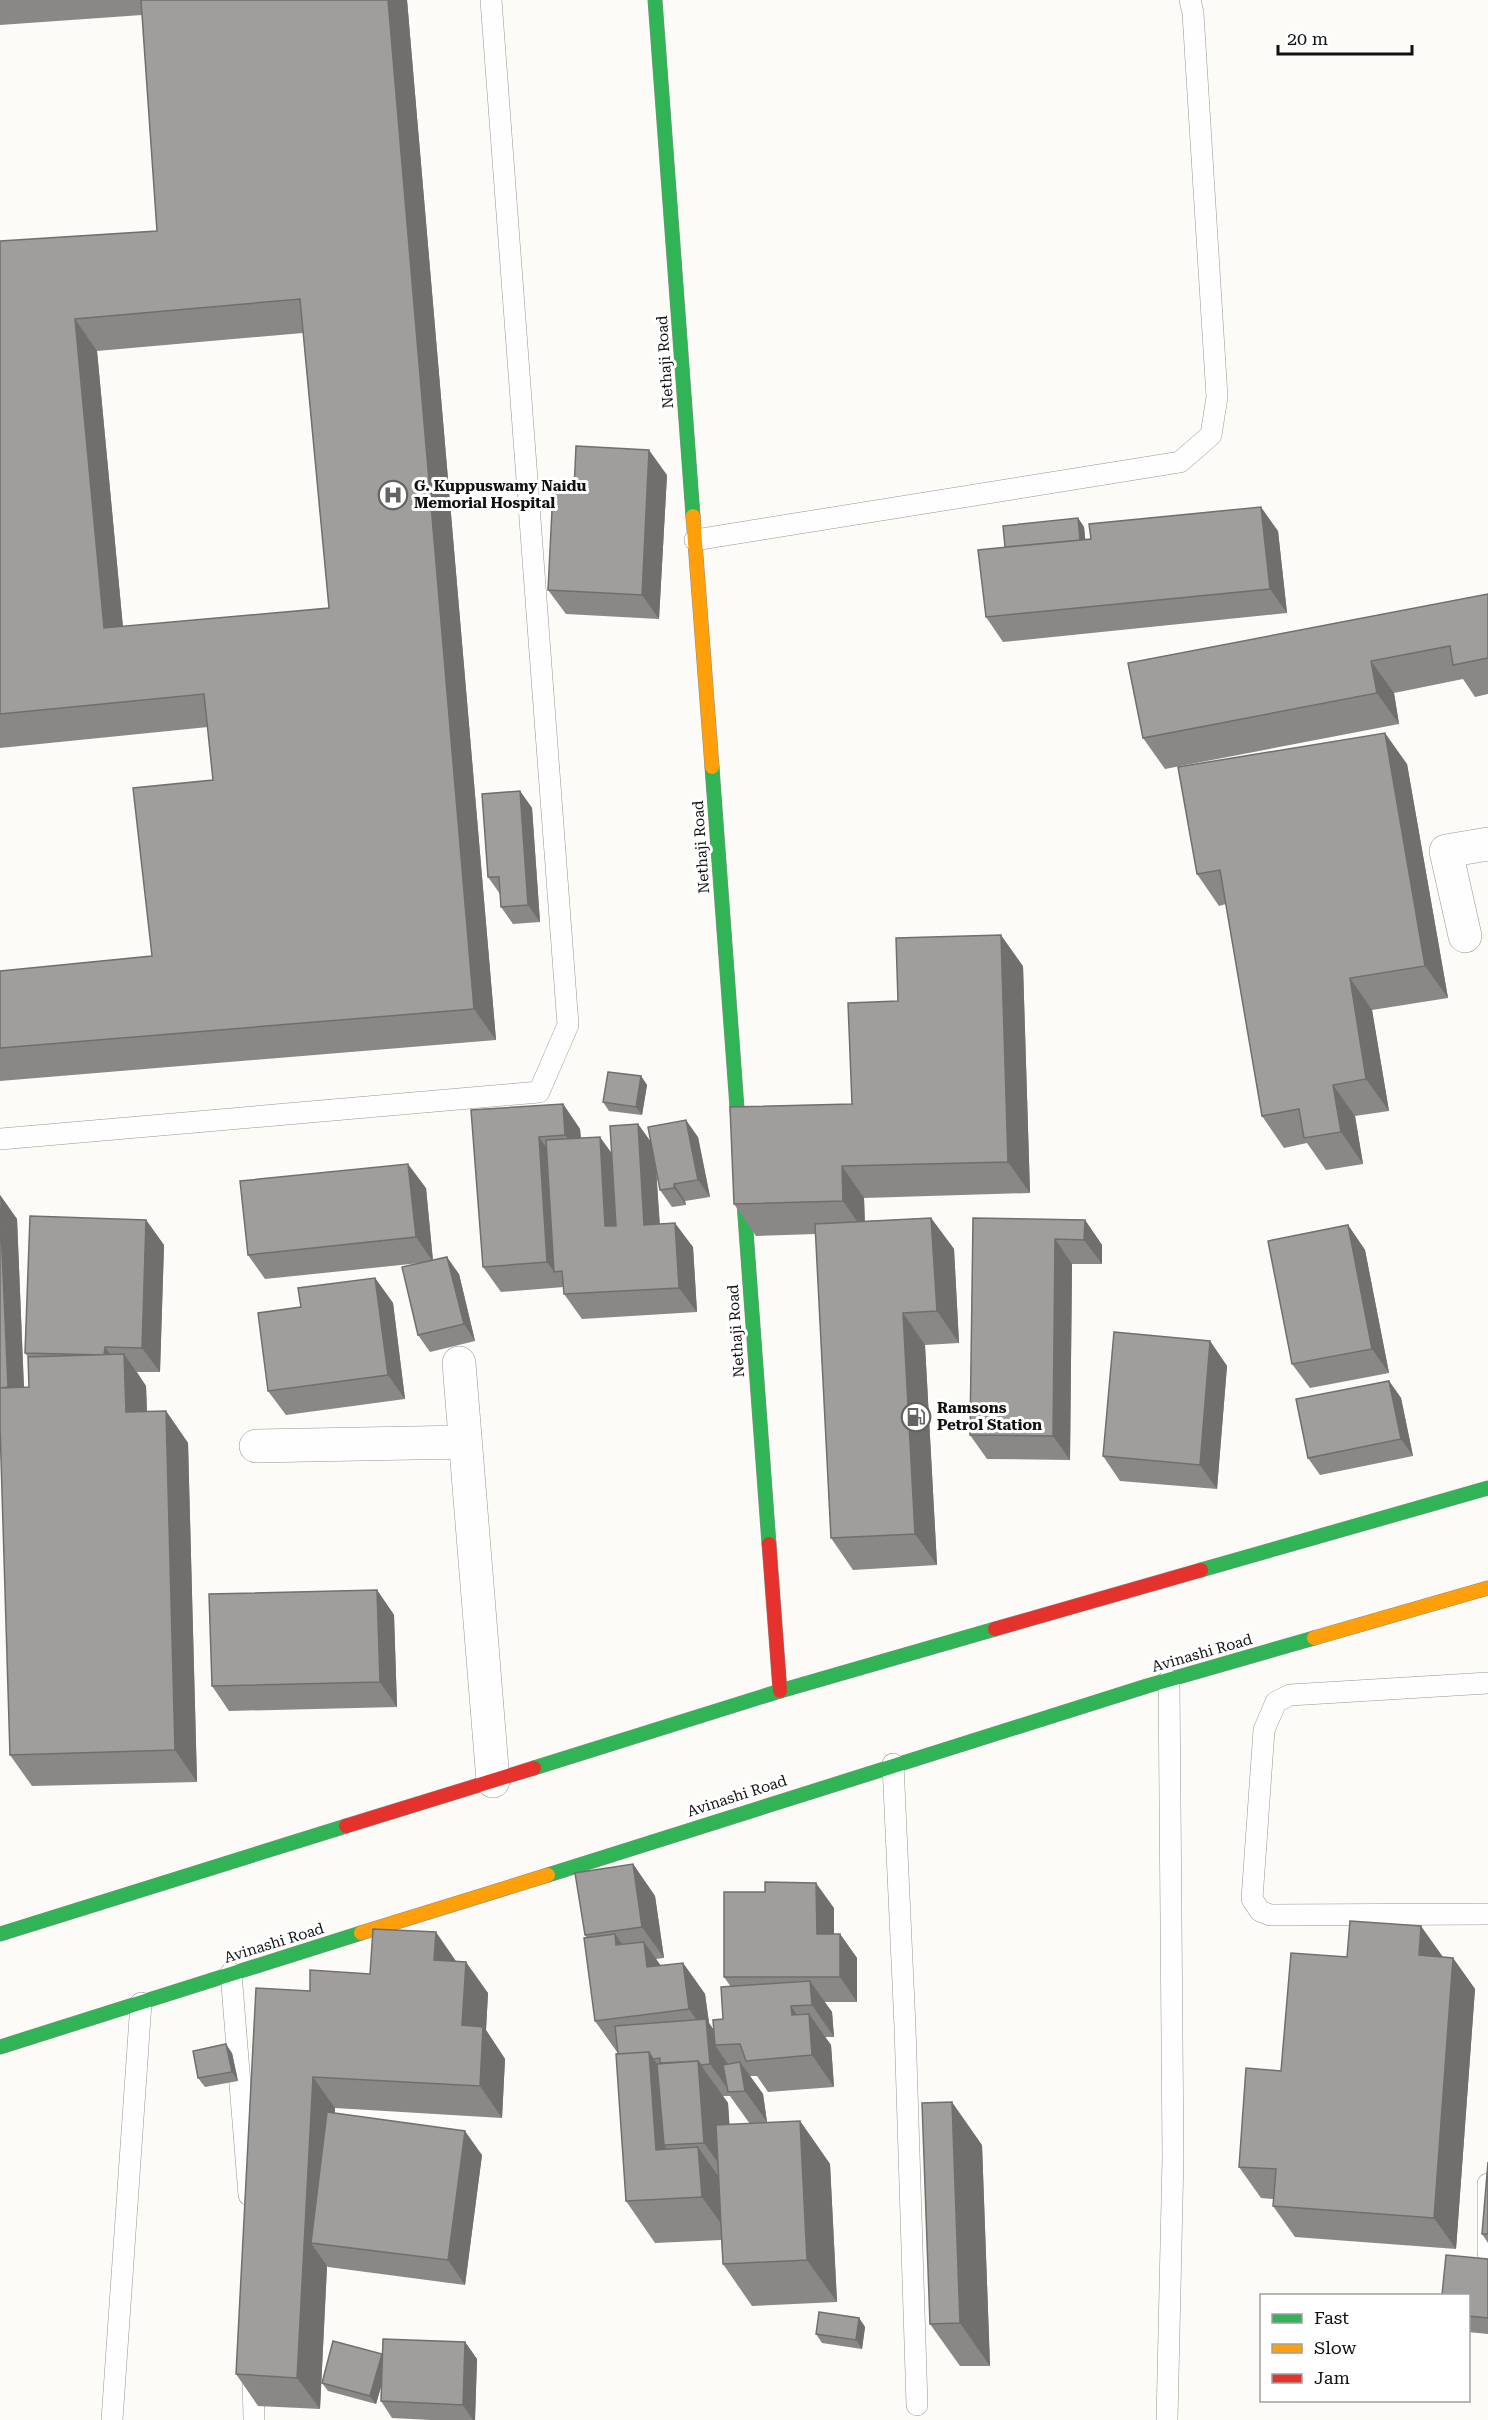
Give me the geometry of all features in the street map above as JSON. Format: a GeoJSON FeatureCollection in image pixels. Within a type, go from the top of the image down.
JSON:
{"type":"FeatureCollection","features":[{"type":"Feature","properties":{"kind":"main road","name":"Nethaji Road"},"geometry":{"type":"LineString","coordinates":[[655,0],[780,1691]]}},
{"type":"Feature","properties":{"kind":"main road"},"geometry":{"type":"LineString","coordinates":[[0,1934],[780,1691],[1488,1488]]}},
{"type":"Feature","properties":{"kind":"main road","name":"Avinashi Road"},"geometry":{"type":"LineString","coordinates":[[0,2047],[894,1764],[1169,1680],[1488,1588]]}},
{"type":"Feature","properties":{"kind":"street"},"geometry":{"type":"LineString","coordinates":[[1465,936],[1446,851],[1488,844]]}},
{"type":"Feature","properties":{"kind":"street"},"geometry":{"type":"LineString","coordinates":[[459,1363],[493,1781]]}},
{"type":"Feature","properties":{"kind":"street"},"geometry":{"type":"LineString","coordinates":[[255,1446],[465,1442]]}},
{"type":"Feature","properties":{"kind":"lane"},"geometry":{"type":"LineString","coordinates":[[0,1139],[539,1092],[568,1025],[491,0]]}},
{"type":"Feature","properties":{"kind":"lane"},"geometry":{"type":"LineString","coordinates":[[695,540],[1180,462],[1211,435],[1217,397],[1193,13],[1190,0]]}},
{"type":"Feature","properties":{"kind":"lane"},"geometry":{"type":"LineString","coordinates":[[1167,2420],[1173,2157],[1169,1680]]}},
{"type":"Feature","properties":{"kind":"lane"},"geometry":{"type":"LineString","coordinates":[[1488,1683],[1290,1695],[1276,1702],[1264,1730],[1252,1899],[1260,1911],[1270,1915],[1488,1914]]}},
{"type":"Feature","properties":{"kind":"lane"},"geometry":{"type":"LineString","coordinates":[[894,1764],[906,2038],[917,2404]]}},
{"type":"Feature","properties":{"kind":"lane"},"geometry":{"type":"LineString","coordinates":[[231,1974],[250,2211]]}},
{"type":"Feature","properties":{"kind":"lane"},"geometry":{"type":"LineString","coordinates":[[112,2420],[141,2003]]}},
{"type":"Feature","properties":{"kind":"lane"},"geometry":{"type":"LineString","coordinates":[[1488,2184],[1488,2253]]}},
{"type":"Feature","properties":{"kind":"lane"},"geometry":{"type":"LineString","coordinates":[[253,2351],[254,2420]]}},
{"type":"Feature","properties":{"kind":"building","name":"G. Kuppuswamy Naidu Memorial Hospital"},"geometry":{"type":"Polygon","coordinates":[[[141,0],[388,0],[474,1009],[0,1048],[0,971],[152,956],[133,788],[213,780],[204,694],[0,714],[0,241],[157,231],[141,0]],[[300,299],[75,319],[104,628],[329,608],[300,299]]]}},
{"type":"Feature","properties":{"kind":"building"},"geometry":{"type":"Polygon","coordinates":[[[576,446],[649,450],[642,595],[548,590],[553,490],[574,490],[576,446]]]}},
{"type":"Feature","properties":{"kind":"building"},"geometry":{"type":"Polygon","coordinates":[[[1261,507],[1270,589],[986,617],[978,550],[1091,539],[1089,524],[1261,507]]]}},
{"type":"Feature","properties":{"kind":"building"},"geometry":{"type":"Polygon","coordinates":[[[1078,518],[1080,540],[1005,547],[1003,526],[1078,518]]]}},
{"type":"Feature","properties":{"kind":"building"},"geometry":{"type":"Polygon","coordinates":[[[1488,594],[1488,658],[1453,665],[1450,646],[1371,661],[1377,693],[1143,738],[1128,663],[1488,594]]]}},
{"type":"Feature","properties":{"kind":"building"},"geometry":{"type":"Polygon","coordinates":[[[1385,733],[1425,966],[1350,978],[1366,1079],[1333,1085],[1341,1132],[1304,1138],[1299,1109],[1262,1116],[1220,870],[1197,874],[1178,767],[1385,733]]]}},
{"type":"Feature","properties":{"kind":"building"},"geometry":{"type":"Polygon","coordinates":[[[520,791],[528,905],[501,907],[499,877],[488,877],[482,794],[520,791]]]}},
{"type":"Feature","properties":{"kind":"building"},"geometry":{"type":"Polygon","coordinates":[[[1001,935],[1008,1162],[842,1166],[843,1201],[734,1204],[730,1107],[852,1104],[848,1003],[898,1001],[896,938],[1001,935]]]}},
{"type":"Feature","properties":{"kind":"building"},"geometry":{"type":"Polygon","coordinates":[[[608,1072],[641,1076],[636,1107],[603,1102],[608,1072]]]}},
{"type":"Feature","properties":{"kind":"building"},"geometry":{"type":"Polygon","coordinates":[[[563,1104],[565,1135],[539,1137],[547,1262],[483,1267],[471,1110],[563,1104]]]}},
{"type":"Feature","properties":{"kind":"building"},"geometry":{"type":"Polygon","coordinates":[[[686,1120],[698,1180],[674,1184],[674,1188],[660,1190],[648,1127],[686,1120]]]}},
{"type":"Feature","properties":{"kind":"building"},"geometry":{"type":"Polygon","coordinates":[[[638,1124],[644,1225],[675,1223],[679,1288],[564,1294],[562,1271],[554,1272],[546,1140],[600,1137],[605,1226],[616,1226],[610,1126],[638,1124]]]}},
{"type":"Feature","properties":{"kind":"building"},"geometry":{"type":"Polygon","coordinates":[[[408,1164],[416,1237],[248,1255],[240,1181],[408,1164]]]}},
{"type":"Feature","properties":{"kind":"building"},"geometry":{"type":"Polygon","coordinates":[[[0,1205],[8,1387],[0,1388],[0,1205]]]}},
{"type":"Feature","properties":{"kind":"building"},"geometry":{"type":"Polygon","coordinates":[[[30,1216],[146,1220],[142,1348],[105,1347],[104,1355],[25,1353],[30,1216]]]}},
{"type":"Feature","properties":{"kind":"building"},"geometry":{"type":"Polygon","coordinates":[[[931,1218],[937,1311],[903,1313],[915,1534],[831,1538],[815,1224],[931,1218]]]}},
{"type":"Feature","properties":{"kind":"building"},"geometry":{"type":"Polygon","coordinates":[[[973,1218],[1085,1220],[1084,1240],[1055,1239],[1053,1436],[970,1435],[973,1218]]]}},
{"type":"Feature","properties":{"kind":"building"},"geometry":{"type":"Polygon","coordinates":[[[1348,1225],[1372,1349],[1292,1364],[1268,1241],[1348,1225]]]}},
{"type":"Feature","properties":{"kind":"building"},"geometry":{"type":"Polygon","coordinates":[[[447,1257],[464,1324],[418,1335],[402,1267],[447,1257]]]}},
{"type":"Feature","properties":{"kind":"building"},"geometry":{"type":"Polygon","coordinates":[[[375,1278],[388,1375],[268,1391],[258,1313],[301,1307],[298,1288],[375,1278]]]}},
{"type":"Feature","properties":{"kind":"building"},"geometry":{"type":"Polygon","coordinates":[[[1114,1332],[1210,1341],[1200,1465],[1103,1456],[1114,1332]]]}},
{"type":"Feature","properties":{"kind":"building"},"geometry":{"type":"Polygon","coordinates":[[[124,1354],[126,1412],[166,1411],[175,1750],[10,1755],[0,1388],[29,1387],[28,1357],[124,1354]]]}},
{"type":"Feature","properties":{"kind":"building"},"geometry":{"type":"Polygon","coordinates":[[[1389,1381],[1401,1439],[1308,1458],[1296,1399],[1389,1381]]]}},
{"type":"Feature","properties":{"kind":"building"},"geometry":{"type":"Polygon","coordinates":[[[377,1590],[380,1682],[212,1686],[209,1594],[377,1590]]]}},
{"type":"Feature","properties":{"kind":"building"},"geometry":{"type":"Polygon","coordinates":[[[633,1864],[642,1927],[585,1935],[575,1873],[633,1864]]]}},
{"type":"Feature","properties":{"kind":"building"},"geometry":{"type":"Polygon","coordinates":[[[765,1882],[816,1883],[817,1934],[840,1934],[840,1977],[724,1977],[724,1892],[765,1892],[765,1882]]]}},
{"type":"Feature","properties":{"kind":"building"},"geometry":{"type":"Polygon","coordinates":[[[1350,1921],[1421,1926],[1419,1955],[1453,1958],[1434,2218],[1273,2206],[1276,2169],[1239,2167],[1246,2068],[1281,2071],[1291,1953],[1347,1957],[1350,1921]]]}},
{"type":"Feature","properties":{"kind":"building"},"geometry":{"type":"Polygon","coordinates":[[[373,1929],[436,1932],[434,1960],[466,1962],[462,2025],[483,2027],[480,2086],[313,2077],[297,2378],[236,2374],[256,1988],[310,1991],[310,1970],[370,1974],[373,1929]]]}},
{"type":"Feature","properties":{"kind":"building"},"geometry":{"type":"Polygon","coordinates":[[[615,1934],[616,1945],[644,1942],[647,1967],[683,1963],[689,2009],[595,2021],[584,1938],[615,1934]]]}},
{"type":"Feature","properties":{"kind":"building"},"geometry":{"type":"Polygon","coordinates":[[[810,1981],[812,2005],[791,2006],[792,2015],[809,2014],[812,2055],[746,2061],[740,2044],[715,2045],[713,2020],[723,2019],[721,1987],[810,1981]]]}},
{"type":"Feature","properties":{"kind":"building"},"geometry":{"type":"Polygon","coordinates":[[[706,2019],[710,2064],[701,2065],[698,2061],[660,2063],[660,2058],[653,2059],[649,2052],[618,2054],[615,2026],[706,2019]]]}},
{"type":"Feature","properties":{"kind":"building"},"geometry":{"type":"Polygon","coordinates":[[[226,2044],[232,2072],[198,2078],[193,2051],[226,2044]]]}},
{"type":"Feature","properties":{"kind":"building"},"geometry":{"type":"Polygon","coordinates":[[[649,2052],[656,2150],[698,2147],[702,2197],[626,2201],[616,2054],[649,2052]]]}},
{"type":"Feature","properties":{"kind":"building"},"geometry":{"type":"Polygon","coordinates":[[[698,2061],[704,2143],[664,2145],[657,2064],[698,2061]]]}},
{"type":"Feature","properties":{"kind":"building"},"geometry":{"type":"Polygon","coordinates":[[[740,2062],[745,2091],[728,2092],[723,2065],[740,2062]]]}},
{"type":"Feature","properties":{"kind":"building"},"geometry":{"type":"Polygon","coordinates":[[[952,2102],[960,2323],[930,2324],[922,2103],[952,2102]]]}},
{"type":"Feature","properties":{"kind":"building"},"geometry":{"type":"Polygon","coordinates":[[[327,2112],[465,2131],[448,2260],[311,2243],[327,2112]]]}},
{"type":"Feature","properties":{"kind":"building"},"geometry":{"type":"Polygon","coordinates":[[[800,2121],[807,2260],[723,2264],[716,2125],[800,2121]]]}},
{"type":"Feature","properties":{"kind":"building"},"geometry":{"type":"Polygon","coordinates":[[[1488,2162],[1488,2234],[1482,2234],[1488,2162]]]}},
{"type":"Feature","properties":{"kind":"building"},"geometry":{"type":"Polygon","coordinates":[[[1446,2255],[1488,2259],[1488,2318],[1470,2316],[1470,2294],[1442,2294],[1446,2255]]]}},
{"type":"Feature","properties":{"kind":"building"},"geometry":{"type":"Polygon","coordinates":[[[819,2312],[859,2318],[856,2340],[816,2334],[819,2312]]]}},
{"type":"Feature","properties":{"kind":"building"},"geometry":{"type":"Polygon","coordinates":[[[383,2339],[465,2342],[463,2405],[381,2401],[383,2339]]]}},
{"type":"Feature","properties":{"kind":"building"},"geometry":{"type":"Polygon","coordinates":[[[333,2341],[382,2354],[370,2396],[322,2383],[333,2341]]]}},
{"type":"Feature","properties":{"kind":"traffic: fast"},"geometry":{"type":"LineString","coordinates":[[655,0],[693,516]]}},
{"type":"Feature","properties":{"kind":"traffic: fast"},"geometry":{"type":"LineString","coordinates":[[712,767],[769,1544]]}},
{"type":"Feature","properties":{"kind":"traffic: fast"},"geometry":{"type":"LineString","coordinates":[[1201,1570],[1488,1488]]}},
{"type":"Feature","properties":{"kind":"traffic: fast"},"geometry":{"type":"LineString","coordinates":[[534,1768],[780,1691],[995,1629]]}},
{"type":"Feature","properties":{"kind":"traffic: fast"},"geometry":{"type":"LineString","coordinates":[[548,1875],[1147,1686],[1314,1638]]}},
{"type":"Feature","properties":{"kind":"traffic: fast"},"geometry":{"type":"LineString","coordinates":[[0,1934],[346,1826]]}},
{"type":"Feature","properties":{"kind":"traffic: fast"},"geometry":{"type":"LineString","coordinates":[[0,2047],[361,1933]]}},
{"type":"Feature","properties":{"kind":"traffic: slow"},"geometry":{"type":"LineString","coordinates":[[693,516],[712,767]]}},
{"type":"Feature","properties":{"kind":"traffic: slow"},"geometry":{"type":"LineString","coordinates":[[1314,1638],[1488,1588]]}},
{"type":"Feature","properties":{"kind":"traffic: slow"},"geometry":{"type":"LineString","coordinates":[[361,1933],[548,1875]]}},
{"type":"Feature","properties":{"kind":"traffic: jam"},"geometry":{"type":"LineString","coordinates":[[769,1544],[780,1691]]}},
{"type":"Feature","properties":{"kind":"traffic: jam"},"geometry":{"type":"LineString","coordinates":[[995,1629],[1201,1570]]}},
{"type":"Feature","properties":{"kind":"traffic: jam"},"geometry":{"type":"LineString","coordinates":[[346,1826],[534,1768]]}},
{"type":"Feature","properties":{"kind":"place","name":"G. Kuppuswamy Naidu Memorial Hospital"},"geometry":{"type":"Point","coordinates":[393,495]}},
{"type":"Feature","properties":{"kind":"place","name":"Ramsons Petrol Station"},"geometry":{"type":"Point","coordinates":[916,1417]}}]}
